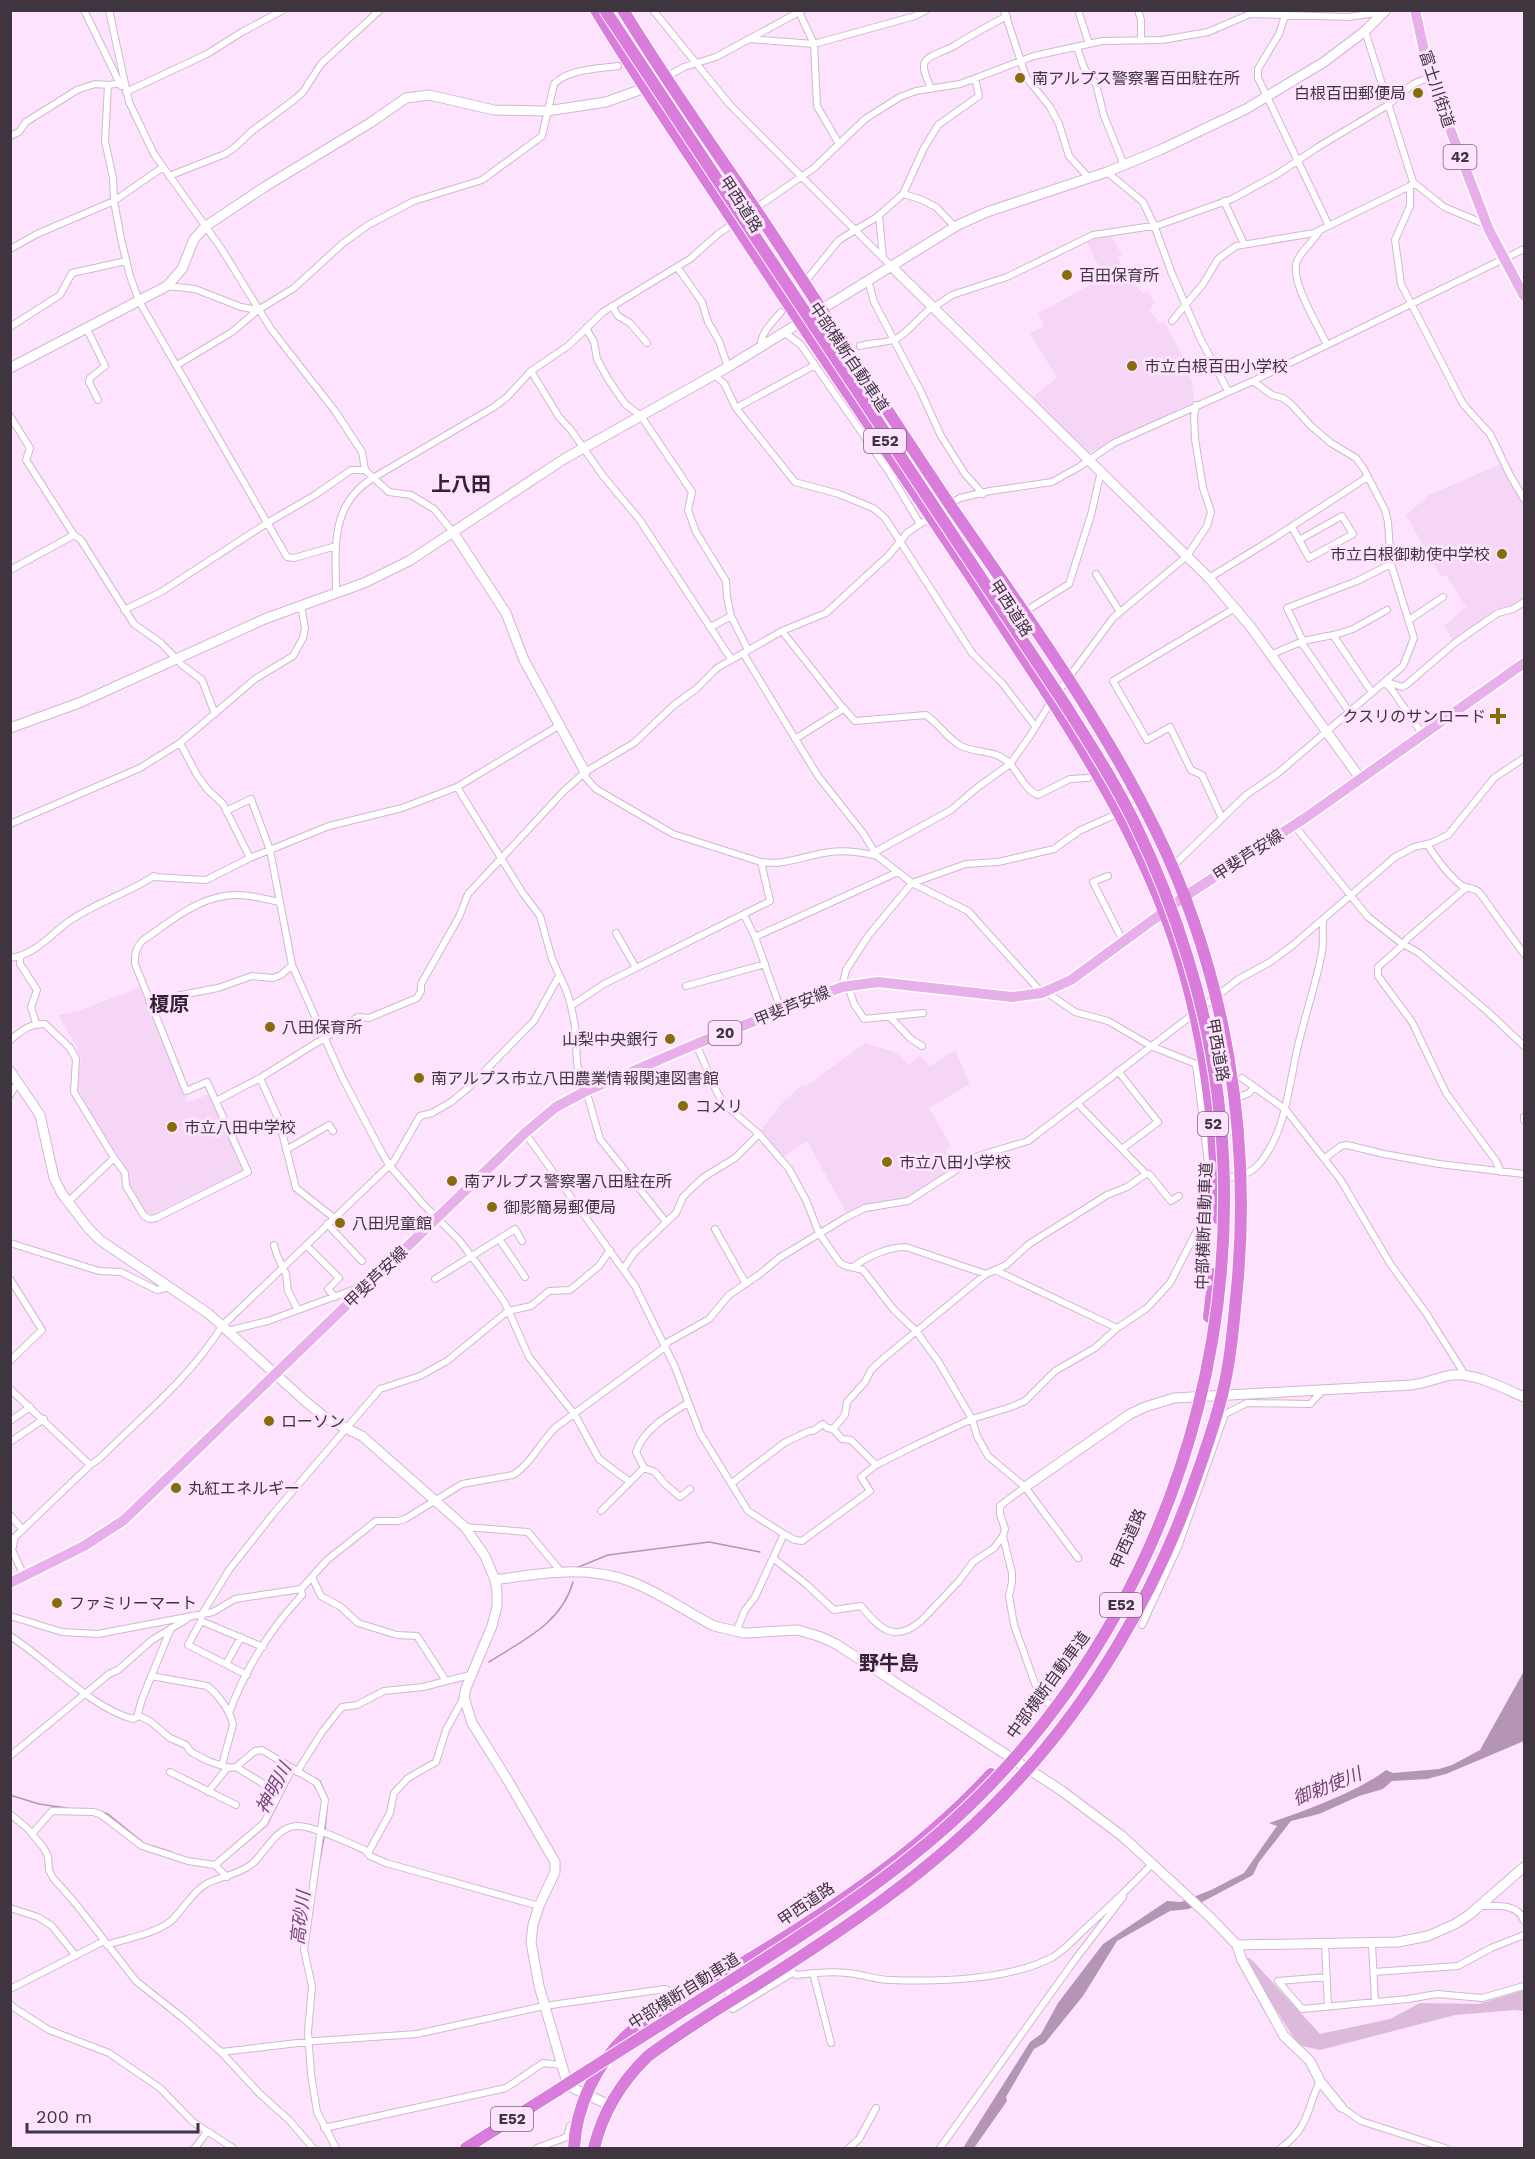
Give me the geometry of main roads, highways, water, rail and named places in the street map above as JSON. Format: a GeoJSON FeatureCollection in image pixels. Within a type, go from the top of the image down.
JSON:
{"type":"FeatureCollection","features":[{"type":"Feature","properties":{"kind":"highway","name":"甲西道路"},"geometry":{"type":"LineString","coordinates":[[574,2148],[586,2095],[600,2067],[626,2036],[677,1997],[788,1936],[885,1869],[945,1819],[1008,1756],[1050,1705],[1093,1643],[1138,1561],[1170,1482],[1195,1397],[1208,1330],[1217,1231],[1209,1086],[1195,1012],[1164,912],[1147,869],[1120,813],[1052,700],[645,88],[598,10]]}},
{"type":"Feature","properties":{"kind":"highway","name":"中部横断自動車道"},"geometry":{"type":"LineString","coordinates":[[598,10],[1062,707],[1133,826],[1158,878]]}},
{"type":"Feature","properties":{"kind":"highway","name":"中部横断自動車道"},"geometry":{"type":"LineString","coordinates":[[466,2148],[831,1916],[892,1872],[950,1824],[1004,1771],[1053,1712],[1094,1652],[1132,1586],[1173,1492],[1198,1414],[1213,1340],[1224,1232],[1221,1131],[1210,1047],[1189,963],[1136,825],[1066,706],[605,10]]}},
{"type":"Feature","properties":{"kind":"highway","name":"甲西道路"},"geometry":{"type":"LineString","coordinates":[[594,2148],[609,2105],[633,2070],[648,2056],[731,2001],[788,1970],[930,1864],[999,1800],[1028,1769],[1087,1694],[1155,1579],[1191,1491],[1222,1395],[1238,1283],[1241,1177],[1235,1099],[1216,998],[1184,897],[1142,803],[1067,679],[665,77],[623,10]]}},
{"type":"Feature","properties":{"kind":"main road","name":"富士川街道"},"geometry":{"type":"LineString","coordinates":[[1415,10],[1430,77],[1487,225],[1524,296]]}},
{"type":"Feature","properties":{"kind":"main road","name":"甲斐芦安線"},"geometry":{"type":"LineString","coordinates":[[10,1583],[84,1546],[124,1520],[525,1133],[556,1107],[585,1091],[696,1044],[845,986],[878,982],[1012,997],[1044,992],[1071,980],[1184,897],[1294,825],[1524,663]]}},
{"type":"Feature","properties":{"kind":"waterway","name":"神明川"},"geometry":{"type":"LineString","coordinates":[[576,1568],[608,1555],[709,1542],[760,1552]]}},
{"type":"Feature","properties":{"kind":"waterway","name":"神明川"},"geometry":{"type":"LineString","coordinates":[[489,1662],[539,1630],[550,1620],[560,1609],[573,1582]]}},
{"type":"Feature","properties":{"kind":"waterway","name":"神明川"},"geometry":{"type":"LineString","coordinates":[[234,1852],[267,1825],[294,1771]]}},
{"type":"Feature","properties":{"kind":"waterway","name":"高砂川"},"geometry":{"type":"LineString","coordinates":[[314,1778],[320,1781],[326,1795]]}},
{"type":"Feature","properties":{"kind":"waterway","name":"神明川"},"geometry":{"type":"LineString","coordinates":[[10,1795],[39,1804],[67,1808]]}},
{"type":"Feature","properties":{"kind":"waterway","name":"高砂川"},"geometry":{"type":"LineString","coordinates":[[325,1830],[327,1808]]}},
{"type":"Feature","properties":{"kind":"waterway","name":"神明川"},"geometry":{"type":"LineString","coordinates":[[96,1810],[108,1814],[145,1844]]}},
{"type":"Feature","properties":{"kind":"waterway","name":"高砂川"},"geometry":{"type":"LineString","coordinates":[[320,1859],[324,1838]]}},
{"type":"Feature","properties":{"kind":"waterway","name":"神明川"},"geometry":{"type":"LineString","coordinates":[[153,1846],[171,1852]]}},
{"type":"Feature","properties":{"kind":"place","name":"南アルプス警察署百田駐在所"},"geometry":{"type":"Point","coordinates":[1020,78]}},
{"type":"Feature","properties":{"kind":"place","name":"白根百田郵便局"},"geometry":{"type":"Point","coordinates":[1418,93]}},
{"type":"Feature","properties":{"kind":"place","name":"百田保育所"},"geometry":{"type":"Point","coordinates":[1067,275]}},
{"type":"Feature","properties":{"kind":"place","name":"市立白根百田小学校"},"geometry":{"type":"Point","coordinates":[1132,366]}},
{"type":"Feature","properties":{"kind":"place","name":"市立白根御勅使中学校"},"geometry":{"type":"Point","coordinates":[1502,554]}},
{"type":"Feature","properties":{"kind":"place","name":"クスリのサンロード"},"geometry":{"type":"Point","coordinates":[1498,716]}},
{"type":"Feature","properties":{"kind":"place","name":"八田保育所"},"geometry":{"type":"Point","coordinates":[270,1027]}},
{"type":"Feature","properties":{"kind":"place","name":"山梨中央銀行"},"geometry":{"type":"Point","coordinates":[670,1039]}},
{"type":"Feature","properties":{"kind":"place","name":"南アルプス市立八田農業情報関連図書館"},"geometry":{"type":"Point","coordinates":[419,1078]}},
{"type":"Feature","properties":{"kind":"place","name":"コメリ"},"geometry":{"type":"Point","coordinates":[683,1106]}},
{"type":"Feature","properties":{"kind":"place","name":"市立八田中学校"},"geometry":{"type":"Point","coordinates":[172,1127]}},
{"type":"Feature","properties":{"kind":"place","name":"市立八田小学校"},"geometry":{"type":"Point","coordinates":[887,1162]}},
{"type":"Feature","properties":{"kind":"place","name":"南アルプス警察署八田駐在所"},"geometry":{"type":"Point","coordinates":[452,1181]}},
{"type":"Feature","properties":{"kind":"place","name":"御影簡易郵便局"},"geometry":{"type":"Point","coordinates":[492,1207]}},
{"type":"Feature","properties":{"kind":"place","name":"八田児童館"},"geometry":{"type":"Point","coordinates":[340,1223]}},
{"type":"Feature","properties":{"kind":"place","name":"ローソン"},"geometry":{"type":"Point","coordinates":[269,1421]}},
{"type":"Feature","properties":{"kind":"place","name":"丸紅エネルギー"},"geometry":{"type":"Point","coordinates":[176,1488]}},
{"type":"Feature","properties":{"kind":"place","name":"ファミリーマート"},"geometry":{"type":"Point","coordinates":[57,1603]}},
{"type":"Feature","properties":{"kind":"district","name":"上八田"},"geometry":{"type":"Point","coordinates":[461,484]}},
{"type":"Feature","properties":{"kind":"district","name":"榎原"},"geometry":{"type":"Point","coordinates":[169,1004]}},
{"type":"Feature","properties":{"kind":"district","name":"野牛島"},"geometry":{"type":"Point","coordinates":[889,1663]}},
{"type":"Feature","properties":{"kind":"water label","name":"御勅使川"},"geometry":{"type":"Point","coordinates":[1327,1786]}}]}
